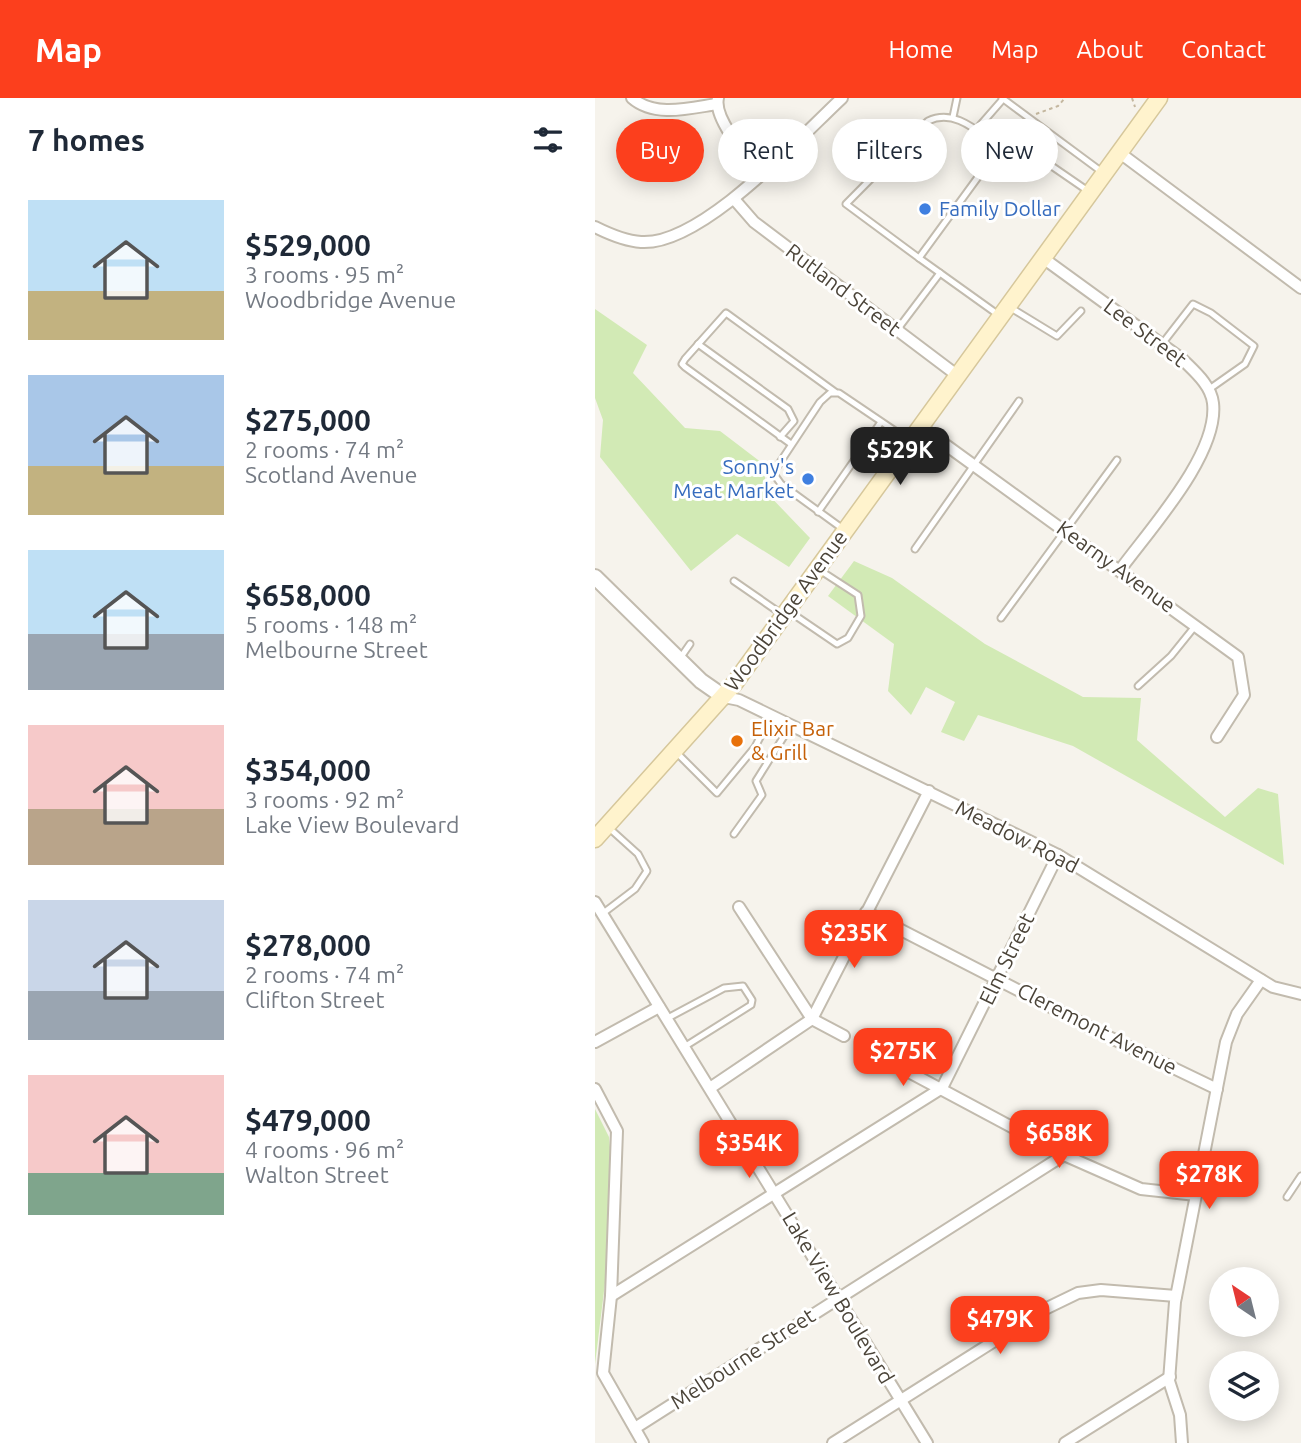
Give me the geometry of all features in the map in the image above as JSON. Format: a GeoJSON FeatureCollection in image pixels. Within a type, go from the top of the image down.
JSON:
{"type":"FeatureCollection","features":[{"type":"Feature","properties":{"kind":"main road","name":"Woodbridge Avenue"},"geometry":{"type":"LineString","coordinates":[[595,839],[724,697],[1159,98]]}},
{"type":"Feature","properties":{"kind":"street"},"geometry":{"type":"LineString","coordinates":[[632,98],[656,110],[674,111],[717,101],[725,119]]}},
{"type":"Feature","properties":{"kind":"street"},"geometry":{"type":"LineString","coordinates":[[818,121],[842,98]]}},
{"type":"Feature","properties":{"kind":"street"},"geometry":{"type":"LineString","coordinates":[[1120,152],[1301,288]]}},
{"type":"Feature","properties":{"kind":"street"},"geometry":{"type":"LineString","coordinates":[[595,228],[642,242],[663,239],[688,229],[734,199],[752,182]]}},
{"type":"Feature","properties":{"kind":"street","name":"Rutland Street"},"geometry":{"type":"LineString","coordinates":[[734,199],[754,222],[958,376]]}},
{"type":"Feature","properties":{"kind":"street","name":"Lee Street"},"geometry":{"type":"LineString","coordinates":[[1044,258],[1162,345],[1201,378],[1207,390]]}},
{"type":"Feature","properties":{"kind":"street"},"geometry":{"type":"LineString","coordinates":[[1120,570],[1203,455],[1211,430],[1213,401],[1207,390]]}},
{"type":"Feature","properties":{"kind":"street","name":"Kearny Avenue"},"geometry":{"type":"LineString","coordinates":[[921,427],[1238,657],[1243,672],[1243,701],[1217,737]]}},
{"type":"Feature","properties":{"kind":"street"},"geometry":{"type":"LineString","coordinates":[[595,577],[711,690],[724,697]]}},
{"type":"Feature","properties":{"kind":"street","name":"Meadow Road"},"geometry":{"type":"LineString","coordinates":[[724,697],[739,700],[1058,855],[1273,987],[1301,994]]}},
{"type":"Feature","properties":{"kind":"street"},"geometry":{"type":"LineString","coordinates":[[710,1088],[811,1019],[929,791]]}},
{"type":"Feature","properties":{"kind":"street","name":"Elm Street"},"geometry":{"type":"LineString","coordinates":[[942,1088],[1058,855]]}},
{"type":"Feature","properties":{"kind":"street","name":"Lake View Boulevard"},"geometry":{"type":"LineString","coordinates":[[595,902],[927,1443]]}},
{"type":"Feature","properties":{"kind":"street"},"geometry":{"type":"LineString","coordinates":[[739,906],[811,1019],[844,1036]]}},
{"type":"Feature","properties":{"kind":"street","name":"Cleremont Avenue"},"geometry":{"type":"LineString","coordinates":[[866,912],[1217,1089]]}},
{"type":"Feature","properties":{"kind":"street"},"geometry":{"type":"LineString","coordinates":[[1182,1443],[1180,1415],[1172,1397],[1170,1377],[1176,1296],[1226,1042],[1233,1024],[1261,980]]}},
{"type":"Feature","properties":{"kind":"street"},"geometry":{"type":"LineString","coordinates":[[595,1042],[659,1007]]}},
{"type":"Feature","properties":{"kind":"street"},"geometry":{"type":"LineString","coordinates":[[879,1056],[1064,1155],[1141,1189],[1196,1195]]}},
{"type":"Feature","properties":{"kind":"street"},"geometry":{"type":"LineString","coordinates":[[611,1296],[942,1088]]}},
{"type":"Feature","properties":{"kind":"street"},"geometry":{"type":"LineString","coordinates":[[595,1089],[617,1131],[611,1296],[603,1373],[643,1443]]}},
{"type":"Feature","properties":{"kind":"street","name":"Melbourne Street"},"geometry":{"type":"LineString","coordinates":[[635,1428],[1064,1155]]}},
{"type":"Feature","properties":{"kind":"street"},"geometry":{"type":"LineString","coordinates":[[833,1443],[1045,1310],[1078,1293],[1101,1290],[1176,1296]]}},
{"type":"Feature","properties":{"kind":"street"},"geometry":{"type":"LineString","coordinates":[[1065,1443],[1170,1377]]}},
{"type":"Feature","properties":{"kind":"lane"},"geometry":{"type":"LineString","coordinates":[[953,117],[957,98]]}},
{"type":"Feature","properties":{"kind":"lane"},"geometry":{"type":"LineString","coordinates":[[985,119],[1002,98],[1104,174]]}},
{"type":"Feature","properties":{"kind":"lane"},"geometry":{"type":"LineString","coordinates":[[961,122],[953,117],[939,116],[928,121],[846,204],[940,273],[1005,311],[1057,336],[1081,311]]}},
{"type":"Feature","properties":{"kind":"lane"},"geometry":{"type":"LineString","coordinates":[[1058,171],[1090,193]]}},
{"type":"Feature","properties":{"kind":"lane"},"geometry":{"type":"LineString","coordinates":[[919,258],[974,182]]}},
{"type":"Feature","properties":{"kind":"lane"},"geometry":{"type":"LineString","coordinates":[[897,330],[940,273]]}},
{"type":"Feature","properties":{"kind":"lane"},"geometry":{"type":"LineString","coordinates":[[1162,345],[1193,304],[1211,313],[1254,346],[1245,364],[1207,390]]}},
{"type":"Feature","properties":{"kind":"lane"},"geometry":{"type":"LineString","coordinates":[[791,444],[682,364],[724,313],[728,313],[835,392],[910,441]]}},
{"type":"Feature","properties":{"kind":"lane"},"geometry":{"type":"LineString","coordinates":[[698,344],[788,409],[794,421],[780,437]]}},
{"type":"Feature","properties":{"kind":"lane"},"geometry":{"type":"LineString","coordinates":[[835,392],[820,402],[773,473],[781,484],[845,531]]}},
{"type":"Feature","properties":{"kind":"lane"},"geometry":{"type":"LineString","coordinates":[[915,549],[1019,401]]}},
{"type":"Feature","properties":{"kind":"lane"},"geometry":{"type":"LineString","coordinates":[[818,512],[881,422]]}},
{"type":"Feature","properties":{"kind":"lane"},"geometry":{"type":"LineString","coordinates":[[1001,618],[1117,460]]}},
{"type":"Feature","properties":{"kind":"lane"},"geometry":{"type":"LineString","coordinates":[[734,581],[837,644],[848,638],[861,616],[858,594],[818,568]]}},
{"type":"Feature","properties":{"kind":"lane"},"geometry":{"type":"LineString","coordinates":[[1138,686],[1171,656],[1196,625]]}},
{"type":"Feature","properties":{"kind":"lane"},"geometry":{"type":"LineString","coordinates":[[679,659],[690,644]]}},
{"type":"Feature","properties":{"kind":"lane"},"geometry":{"type":"LineString","coordinates":[[676,752],[717,793],[755,747],[771,716]]}},
{"type":"Feature","properties":{"kind":"lane"},"geometry":{"type":"LineString","coordinates":[[734,834],[761,795],[757,781],[791,725]]}},
{"type":"Feature","properties":{"kind":"lane"},"geometry":{"type":"LineString","coordinates":[[602,914],[629,894],[647,871],[638,854],[607,826]]}},
{"type":"Feature","properties":{"kind":"lane"},"geometry":{"type":"LineString","coordinates":[[667,1019],[724,988],[743,986],[752,1000],[751,1005],[684,1048]]}},
{"type":"Feature","properties":{"kind":"lane"},"geometry":{"type":"LineString","coordinates":[[1287,1197],[1301,1176]]}},
{"type":"Feature","properties":{"kind":"path"},"geometry":{"type":"LineString","coordinates":[[1033,115],[1058,106],[1065,98]]}},
{"type":"Feature","properties":{"kind":"path"},"geometry":{"type":"LineString","coordinates":[[1132,98],[1135,107]]}},
{"type":"Feature","properties":{"kind":"green space"},"geometry":{"type":"Polygon","coordinates":[[[595,309],[647,345],[633,373],[685,428],[720,431],[766,466],[764,490],[810,538],[789,567],[737,534],[691,571],[600,457],[603,420],[595,398],[595,309]]]}},
{"type":"Feature","properties":{"kind":"green space"},"geometry":{"type":"Polygon","coordinates":[[[854,561],[892,578],[985,644],[1083,697],[1141,698],[1137,740],[1225,817],[1258,788],[1278,794],[1284,865],[1073,746],[978,715],[964,741],[941,732],[955,702],[926,687],[911,715],[888,691],[894,644],[828,596],[854,561]]]}},
{"type":"Feature","properties":{"kind":"green space"},"geometry":{"type":"Polygon","coordinates":[[[595,1109],[609,1137],[612,1169],[607,1267],[595,1364],[595,1109]]]}},
{"type":"Feature","properties":{"kind":"place","name":"Family Dollar"},"geometry":{"type":"Point","coordinates":[925,209]}},
{"type":"Feature","properties":{"kind":"place","name":"Sonny's Meat Market"},"geometry":{"type":"Point","coordinates":[808,479]}},
{"type":"Feature","properties":{"kind":"place","name":"Elixir Bar & Grill"},"geometry":{"type":"Point","coordinates":[737,741]}}]}
